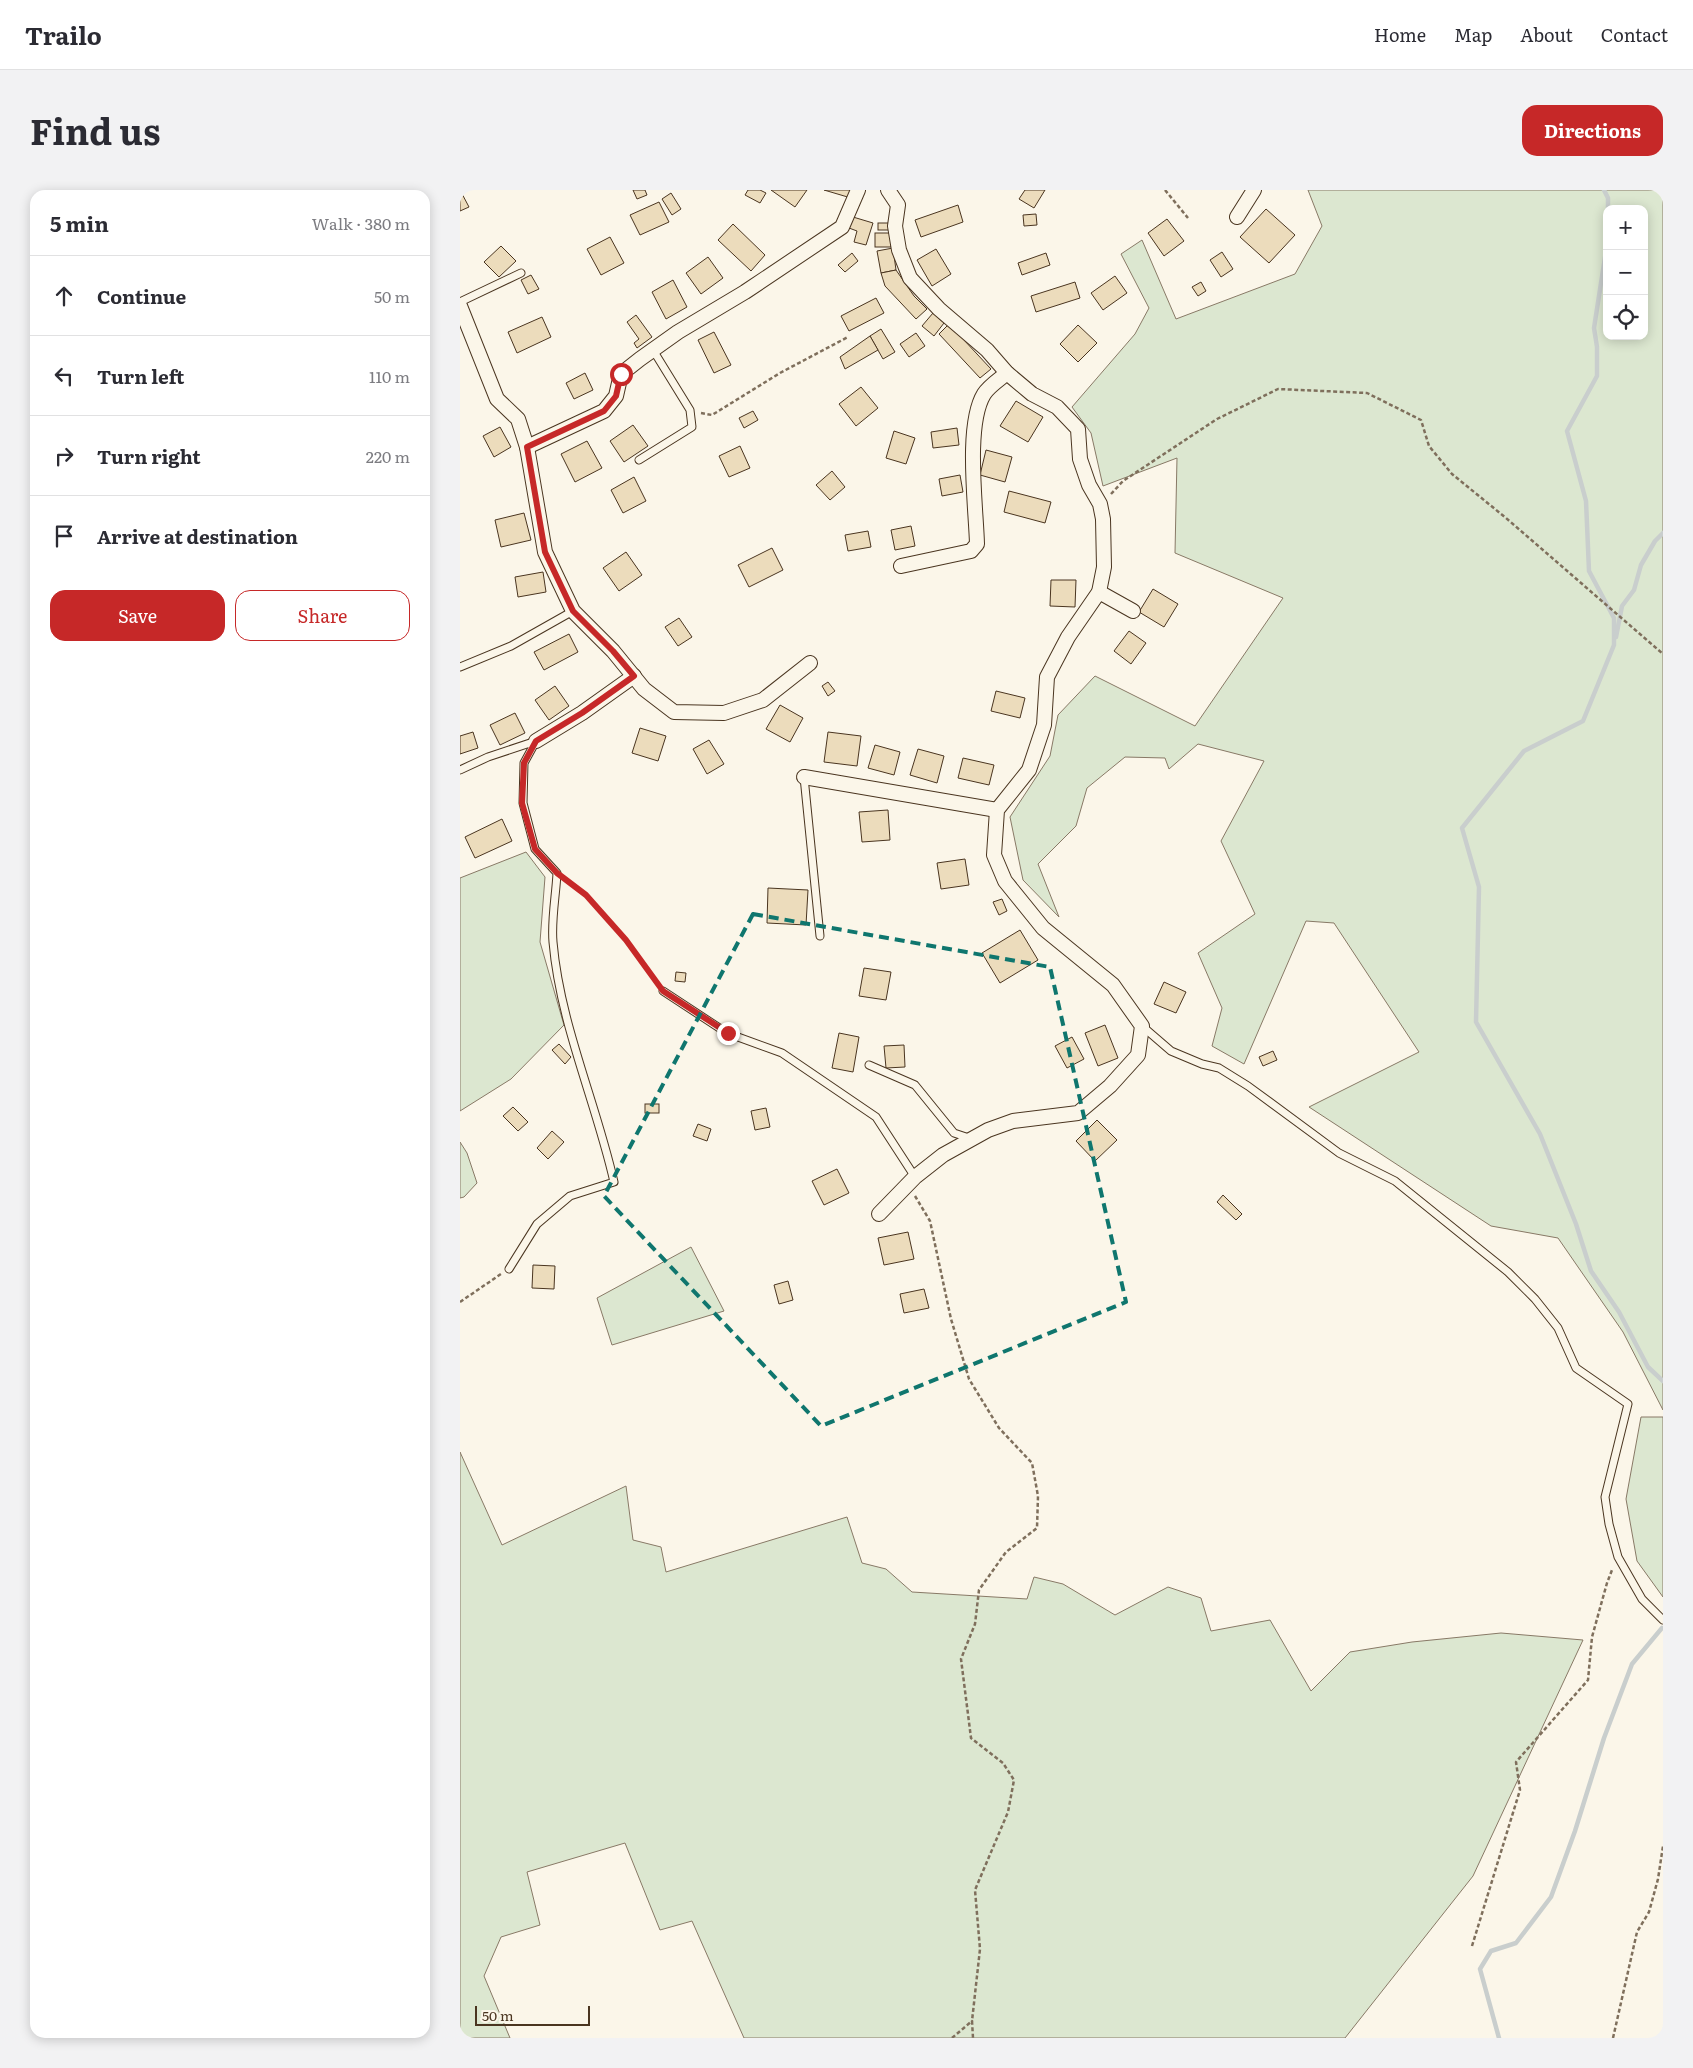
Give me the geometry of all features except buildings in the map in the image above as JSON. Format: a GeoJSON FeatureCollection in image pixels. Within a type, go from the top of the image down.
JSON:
{"type":"FeatureCollection","features":[{"type":"Feature","properties":{"kind":"street"},"geometry":{"type":"LineString","coordinates":[[527,447],[604,411],[616,396],[621,374],[653,350],[842,227],[858,190]]}},
{"type":"Feature","properties":{"kind":"street"},"geometry":{"type":"LineString","coordinates":[[879,1214],[912,1181],[943,1156],[972,1139],[1013,1121],[1078,1113],[1110,1086],[1138,1055],[1142,1026],[1113,985],[1043,928],[1005,881],[994,855],[997,810],[1029,770],[1044,725],[1047,677],[1068,637],[1099,592],[1104,566],[1103,519],[1100,504],[1089,485],[1080,458],[1078,429],[1057,407],[1032,394],[1007,373],[987,350],[939,310],[910,278],[899,250],[895,226],[898,206],[888,190]]}},
{"type":"Feature","properties":{"kind":"street"},"geometry":{"type":"LineString","coordinates":[[1237,217],[1254,190]]}},
{"type":"Feature","properties":{"kind":"street"},"geometry":{"type":"LineString","coordinates":[[460,306],[497,399],[518,419],[527,447],[545,552],[573,611],[613,651],[644,689],[674,712],[724,713],[763,700],[810,662]]}},
{"type":"Feature","properties":{"kind":"street"},"geometry":{"type":"LineString","coordinates":[[901,566],[971,551],[977,544],[974,453],[976,419],[984,394],[1007,373]]}},
{"type":"Feature","properties":{"kind":"street"},"geometry":{"type":"LineString","coordinates":[[1099,592],[1133,611]]}},
{"type":"Feature","properties":{"kind":"street"},"geometry":{"type":"LineString","coordinates":[[536,741],[582,713],[634,676]]}},
{"type":"Feature","properties":{"kind":"street"},"geometry":{"type":"LineString","coordinates":[[804,777],[997,810]]}},
{"type":"Feature","properties":{"kind":"lane"},"geometry":{"type":"LineString","coordinates":[[460,302],[521,273]]}},
{"type":"Feature","properties":{"kind":"lane"},"geometry":{"type":"LineString","coordinates":[[639,460],[692,427],[690,410],[653,350]]}},
{"type":"Feature","properties":{"kind":"lane"},"geometry":{"type":"LineString","coordinates":[[460,667],[511,646],[573,611]]}},
{"type":"Feature","properties":{"kind":"lane"},"geometry":{"type":"LineString","coordinates":[[460,770],[488,757],[536,741]]}},
{"type":"Feature","properties":{"kind":"lane"},"geometry":{"type":"LineString","coordinates":[[508,1269],[537,1224],[570,1196],[614,1182],[607,1149],[563,1001],[552,941],[557,873],[535,849],[522,803],[524,763],[536,741]]}},
{"type":"Feature","properties":{"kind":"lane"},"geometry":{"type":"LineString","coordinates":[[804,777],[820,936]]}},
{"type":"Feature","properties":{"kind":"lane"},"geometry":{"type":"LineString","coordinates":[[663,991],[728,1033],[782,1053],[876,1117],[912,1181]]}},
{"type":"Feature","properties":{"kind":"lane"},"geometry":{"type":"LineString","coordinates":[[1142,1026],[1171,1051],[1219,1068],[1248,1086],[1339,1153],[1395,1181],[1508,1272],[1535,1299],[1558,1328],[1576,1368],[1628,1404],[1605,1497],[1609,1524],[1618,1557],[1642,1599],[1663,1620]]}},
{"type":"Feature","properties":{"kind":"lane"},"geometry":{"type":"LineString","coordinates":[[870,1065],[915,1084],[954,1133],[972,1139]]}},
{"type":"Feature","properties":{"kind":"path"},"geometry":{"type":"LineString","coordinates":[[1165,190],[1188,218]]}},
{"type":"Feature","properties":{"kind":"path"},"geometry":{"type":"LineString","coordinates":[[690,410],[712,415],[780,373],[848,337]]}},
{"type":"Feature","properties":{"kind":"path"},"geometry":{"type":"LineString","coordinates":[[1100,504],[1123,481],[1217,418],[1278,389],[1367,392],[1421,420],[1429,446],[1452,474],[1513,524],[1663,654]]}},
{"type":"Feature","properties":{"kind":"path"},"geometry":{"type":"LineString","coordinates":[[557,873],[586,895],[600,910],[626,940],[663,991]]}},
{"type":"Feature","properties":{"kind":"path"},"geometry":{"type":"LineString","coordinates":[[912,1181],[930,1221],[951,1319],[969,1379],[999,1428],[1032,1463],[1038,1496],[1037,1528],[1006,1552],[979,1590],[975,1624],[961,1659],[971,1738],[1004,1763],[1014,1780],[1008,1812],[975,1890],[980,1949],[972,2021],[973,2038]]}},
{"type":"Feature","properties":{"kind":"path"},"geometry":{"type":"LineString","coordinates":[[460,1302],[508,1269]]}},
{"type":"Feature","properties":{"kind":"path"},"geometry":{"type":"LineString","coordinates":[[1472,1946],[1520,1790],[1516,1762],[1588,1680],[1592,1637],[1606,1584],[1618,1557]]}},
{"type":"Feature","properties":{"kind":"path"},"geometry":{"type":"LineString","coordinates":[[1613,2038],[1637,1932],[1649,1912],[1658,1879],[1663,1846]]}},
{"type":"Feature","properties":{"kind":"path"},"geometry":{"type":"LineString","coordinates":[[952,2038],[972,2021]]}},
{"type":"Feature","properties":{"kind":"highlighted area"},"geometry":{"type":"Polygon","coordinates":[[[753,914],[1050,967],[1126,1302],[821,1426],[604,1196],[753,914]]]}},
{"type":"Feature","properties":{"kind":"green space"},"geometry":{"type":"Polygon","coordinates":[[[1308,190],[1663,190],[1663,1410],[1623,1332],[1558,1238],[1491,1226],[1309,1107],[1419,1052],[1334,923],[1306,921],[1244,1064],[1212,1046],[1222,1008],[1198,953],[1255,914],[1221,841],[1264,761],[1198,744],[1169,769],[1165,758],[1125,757],[1087,788],[1076,826],[1038,864],[1059,917],[1023,880],[1010,817],[1050,756],[1058,715],[1095,676],[1195,726],[1283,598],[1175,553],[1177,458],[1103,486],[1091,433],[1072,407],[1135,334],[1149,308],[1121,254],[1142,240],[1176,319],[1295,274],[1322,226],[1308,190]]]}},
{"type":"Feature","properties":{"kind":"green space"},"geometry":{"type":"Polygon","coordinates":[[[526,852],[545,877],[540,942],[564,1025],[511,1079],[460,1111],[460,878],[526,852]]]}},
{"type":"Feature","properties":{"kind":"green space"},"geometry":{"type":"Polygon","coordinates":[[[460,1142],[467,1153],[477,1183],[464,1197],[460,1198],[460,1142]]]}},
{"type":"Feature","properties":{"kind":"green space"},"geometry":{"type":"Polygon","coordinates":[[[691,1247],[724,1311],[612,1345],[597,1298],[691,1247]]]}},
{"type":"Feature","properties":{"kind":"green space"},"geometry":{"type":"Polygon","coordinates":[[[1641,1417],[1663,1417],[1663,1597],[1637,1561],[1626,1499],[1641,1417]]]}},
{"type":"Feature","properties":{"kind":"green space"},"geometry":{"type":"Polygon","coordinates":[[[460,1452],[502,1545],[626,1486],[633,1540],[661,1547],[666,1572],[847,1517],[862,1563],[886,1569],[912,1592],[1027,1599],[1034,1577],[1063,1584],[1115,1615],[1168,1587],[1201,1598],[1211,1631],[1270,1620],[1311,1691],[1350,1652],[1412,1642],[1501,1633],[1583,1640],[1473,1876],[1345,2038],[744,2038],[692,1921],[660,1930],[625,1843],[527,1872],[540,1925],[501,1937],[484,1976],[510,2038],[460,2038],[460,1452]]]}},
{"type":"Feature","properties":{"kind":"waterway"},"geometry":{"type":"LineString","coordinates":[[1604,190],[1608,198],[1608,205]]}},
{"type":"Feature","properties":{"kind":"waterway"},"geometry":{"type":"LineString","coordinates":[[1606,250],[1594,328],[1597,347],[1597,376],[1567,431],[1586,501],[1589,571],[1614,618],[1614,645],[1583,721],[1524,751],[1462,828],[1479,887],[1476,1022],[1540,1134],[1576,1224],[1591,1271],[1619,1312],[1648,1367],[1663,1381]]}},
{"type":"Feature","properties":{"kind":"waterway"},"geometry":{"type":"LineString","coordinates":[[1616,637],[1622,606],[1634,590],[1641,565],[1655,541],[1663,533]]}},
{"type":"Feature","properties":{"kind":"waterway"},"geometry":{"type":"LineString","coordinates":[[1499,2038],[1480,1969],[1491,1951],[1516,1943],[1551,1897],[1575,1831],[1604,1738],[1632,1664],[1662,1628]]}},
{"type":"Feature","properties":{"kind":"route"},"geometry":{"type":"LineString","coordinates":[[621,374],[616,396],[604,411],[527,447],[545,552],[573,611],[613,651],[634,676],[582,713],[536,741],[524,763],[522,803],[535,849],[557,873],[586,895],[626,940],[663,991],[728,1033]]}}]}
